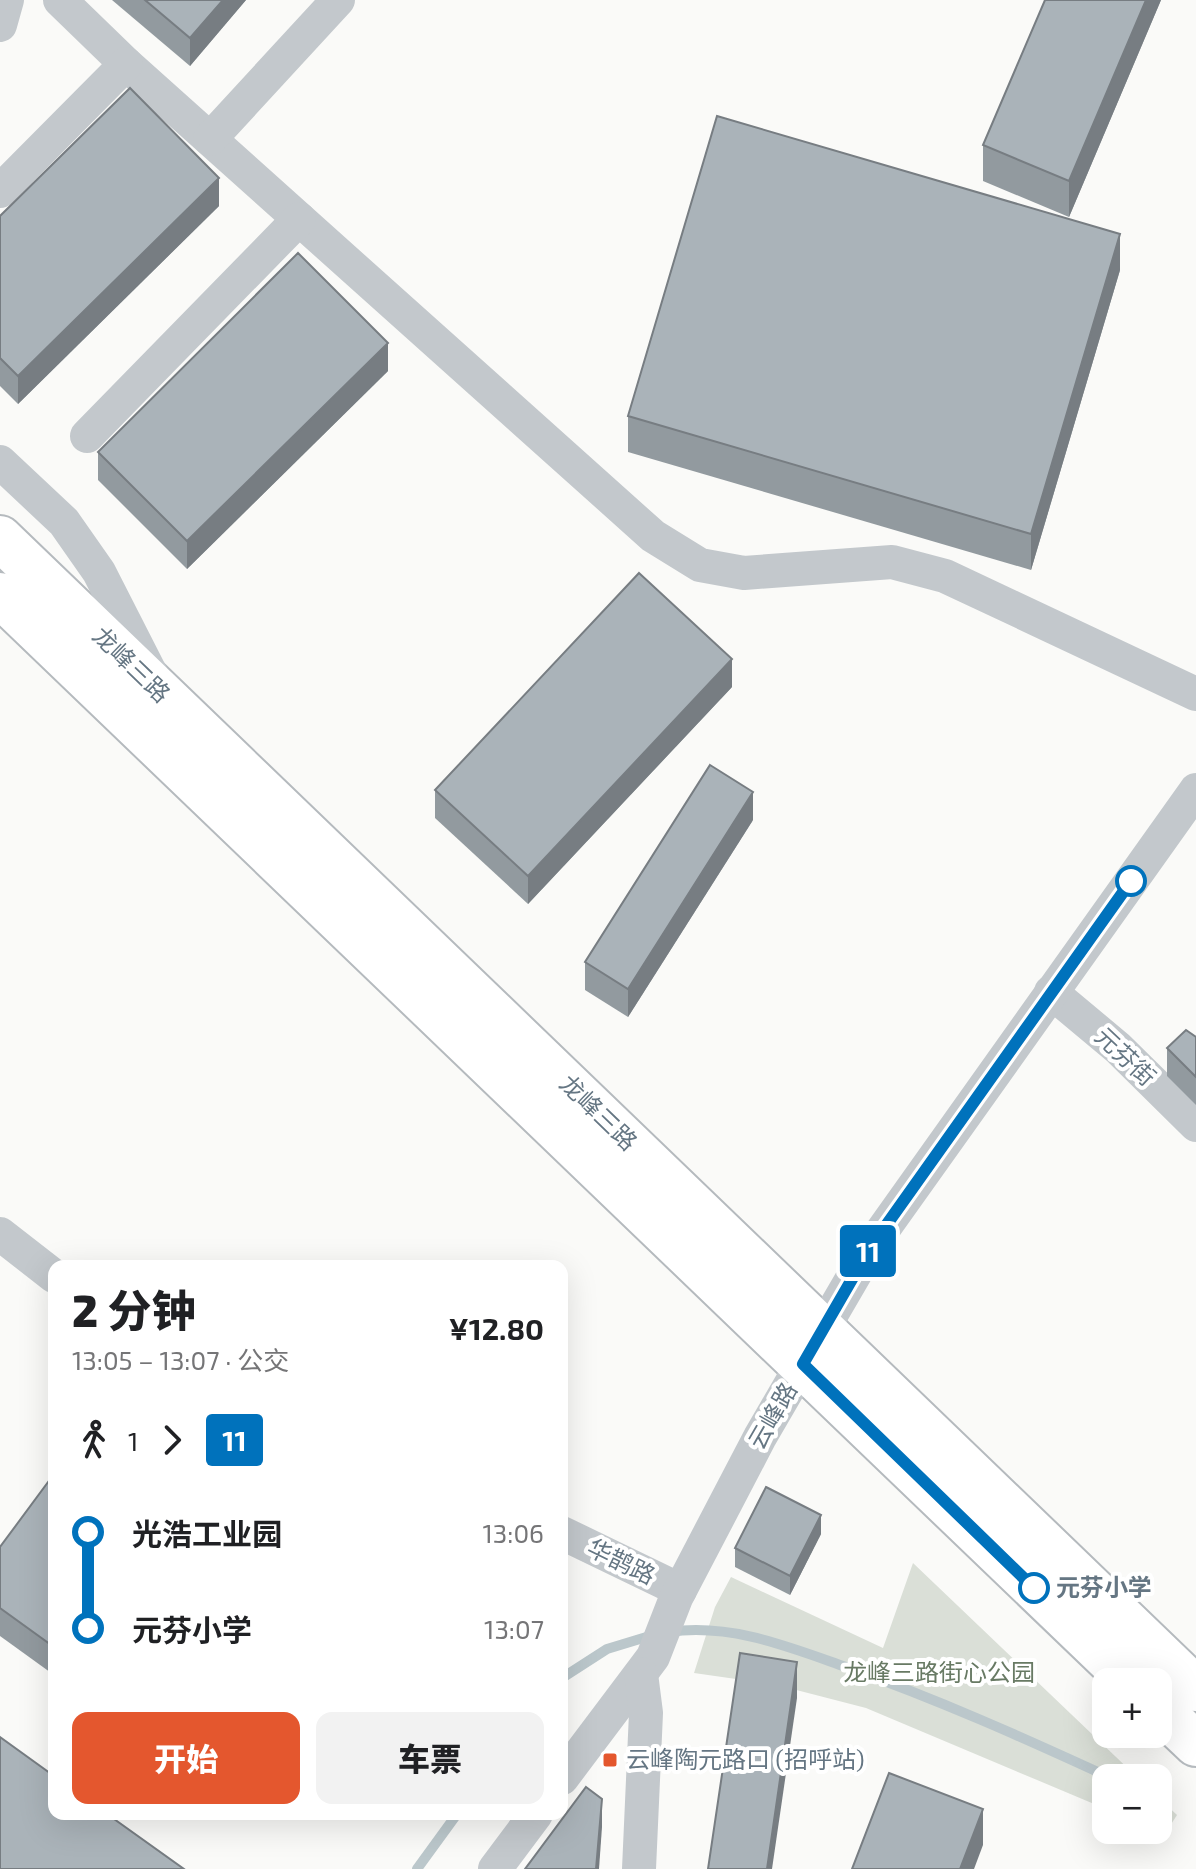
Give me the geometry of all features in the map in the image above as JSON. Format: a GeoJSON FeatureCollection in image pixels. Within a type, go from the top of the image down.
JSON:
{"type":"FeatureCollection","features":[{"type":"Feature","properties":{"kind":"main road","name":"龙峰三路"},"geometry":{"type":"LineString","coordinates":[[0,538],[162,695],[469,1017]]}},
{"type":"Feature","properties":{"kind":"main road","name":"龙峰三路"},"geometry":{"type":"LineString","coordinates":[[0,595],[469,1017],[813,1346],[1196,1689]]}},
{"type":"Feature","properties":{"kind":"main road","name":"龙峰三路"},"geometry":{"type":"LineString","coordinates":[[813,1346],[1119,1668]]}},
{"type":"Feature","properties":{"kind":"main road"},"geometry":{"type":"LineString","coordinates":[[1172,1721],[1196,1744]]}},
{"type":"Feature","properties":{"kind":"street"},"geometry":{"type":"LineString","coordinates":[[0,25],[7,0]]}},
{"type":"Feature","properties":{"kind":"street"},"geometry":{"type":"LineString","coordinates":[[60,0],[126,64],[653,536],[700,565],[744,573],[892,562],[932,572],[1196,694]]}},
{"type":"Feature","properties":{"kind":"street"},"geometry":{"type":"LineString","coordinates":[[210,139],[338,0]]}},
{"type":"Feature","properties":{"kind":"street"},"geometry":{"type":"LineString","coordinates":[[0,191],[126,64]]}},
{"type":"Feature","properties":{"kind":"street"},"geometry":{"type":"LineString","coordinates":[[87,436],[299,219]]}},
{"type":"Feature","properties":{"kind":"street"},"geometry":{"type":"LineString","coordinates":[[0,462],[64,522],[99,572],[162,695]]}},
{"type":"Feature","properties":{"kind":"street","name":"云峰路"},"geometry":{"type":"LineString","coordinates":[[568,1770],[647,1666],[674,1603],[760,1437],[870,1248],[1196,790]]}},
{"type":"Feature","properties":{"kind":"street","name":"元芬街"},"geometry":{"type":"LineString","coordinates":[[1051,992],[1118,1048],[1196,1125]]}},
{"type":"Feature","properties":{"kind":"street"},"geometry":{"type":"LineString","coordinates":[[0,1234],[48,1271]]}},
{"type":"Feature","properties":{"kind":"street","name":"华鹊路"},"geometry":{"type":"LineString","coordinates":[[568,1537],[674,1603]]}},
{"type":"Feature","properties":{"kind":"street"},"geometry":{"type":"LineString","coordinates":[[639,1869],[647,1666]]}},
{"type":"Feature","properties":{"kind":"street"},"geometry":{"type":"LineString","coordinates":[[495,1869],[532,1820]]}},
{"type":"Feature","properties":{"kind":"green space","name":"龙峰三路街心公园"},"geometry":{"type":"Polygon","coordinates":[[[913,1563],[1092,1734],[1092,1748],[1107,1748],[1123,1764],[1092,1764],[1092,1803],[866,1708],[777,1685],[694,1673],[715,1607],[731,1577],[883,1648],[913,1563]]]}},
{"type":"Feature","properties":{"kind":"building"},"geometry":{"type":"Polygon","coordinates":[[[145,0],[223,0],[190,38],[145,0]]]}},
{"type":"Feature","properties":{"kind":"building"},"geometry":{"type":"Polygon","coordinates":[[[1045,0],[1146,0],[1069,181],[983,145],[1045,0]]]}},
{"type":"Feature","properties":{"kind":"building"},"geometry":{"type":"Polygon","coordinates":[[[130,88],[219,178],[18,376],[0,358],[0,216],[130,88]]]}},
{"type":"Feature","properties":{"kind":"building"},"geometry":{"type":"Polygon","coordinates":[[[717,116],[1120,234],[1031,534],[628,416],[717,116]]]}},
{"type":"Feature","properties":{"kind":"building"},"geometry":{"type":"Polygon","coordinates":[[[298,253],[388,343],[187,541],[98,452],[298,253]]]}},
{"type":"Feature","properties":{"kind":"building"},"geometry":{"type":"Polygon","coordinates":[[[639,573],[732,659],[528,876],[435,790],[639,573]]]}},
{"type":"Feature","properties":{"kind":"building"},"geometry":{"type":"Polygon","coordinates":[[[710,765],[753,792],[628,989],[585,962],[710,765]]]}},
{"type":"Feature","properties":{"kind":"building"},"geometry":{"type":"Polygon","coordinates":[[[1186,1030],[1196,1037],[1196,1077],[1167,1048],[1186,1030]]]}},
{"type":"Feature","properties":{"kind":"building"},"geometry":{"type":"Polygon","coordinates":[[[48,1482],[48,1643],[0,1608],[0,1547],[48,1482]]]}},
{"type":"Feature","properties":{"kind":"building"},"geometry":{"type":"Polygon","coordinates":[[[766,1487],[821,1515],[790,1576],[735,1548],[766,1487]]]}},
{"type":"Feature","properties":{"kind":"building"},"geometry":{"type":"Polygon","coordinates":[[[740,1653],[797,1662],[767,1869],[708,1869],[740,1653]]]}},
{"type":"Feature","properties":{"kind":"building"},"geometry":{"type":"Polygon","coordinates":[[[0,1737],[48,1772],[48,1820],[115,1820],[184,1869],[0,1869],[0,1737]]]}},
{"type":"Feature","properties":{"kind":"building"},"geometry":{"type":"Polygon","coordinates":[[[889,1773],[983,1809],[960,1869],[852,1869],[889,1773]]]}},
{"type":"Feature","properties":{"kind":"building"},"geometry":{"type":"Polygon","coordinates":[[[586,1787],[602,1799],[596,1869],[525,1869],[561,1820],[568,1820],[568,1811],[586,1787]]]}},
{"type":"Feature","properties":{"kind":"waterway"},"geometry":{"type":"LineString","coordinates":[[669,1632],[692,1630],[737,1634],[803,1652],[947,1706],[1092,1769]]}},
{"type":"Feature","properties":{"kind":"waterway"},"geometry":{"type":"LineString","coordinates":[[568,1674],[607,1649],[653,1635]]}},
{"type":"Feature","properties":{"kind":"waterway"},"geometry":{"type":"LineString","coordinates":[[417,1869],[453,1820]]}},
{"type":"Feature","properties":{"kind":"bus line","name":"11"},"geometry":{"type":"LineString","coordinates":[[1034,1588],[803,1364],[870,1248],[1131,881]]}},
{"type":"Feature","properties":{"kind":"place","name":"元芬小学"},"geometry":{"type":"Point","coordinates":[1034,1588]}},
{"type":"Feature","properties":{"kind":"place","name":"云峰陶元路口 (招呼站)"},"geometry":{"type":"Point","coordinates":[610,1760]}}]}
